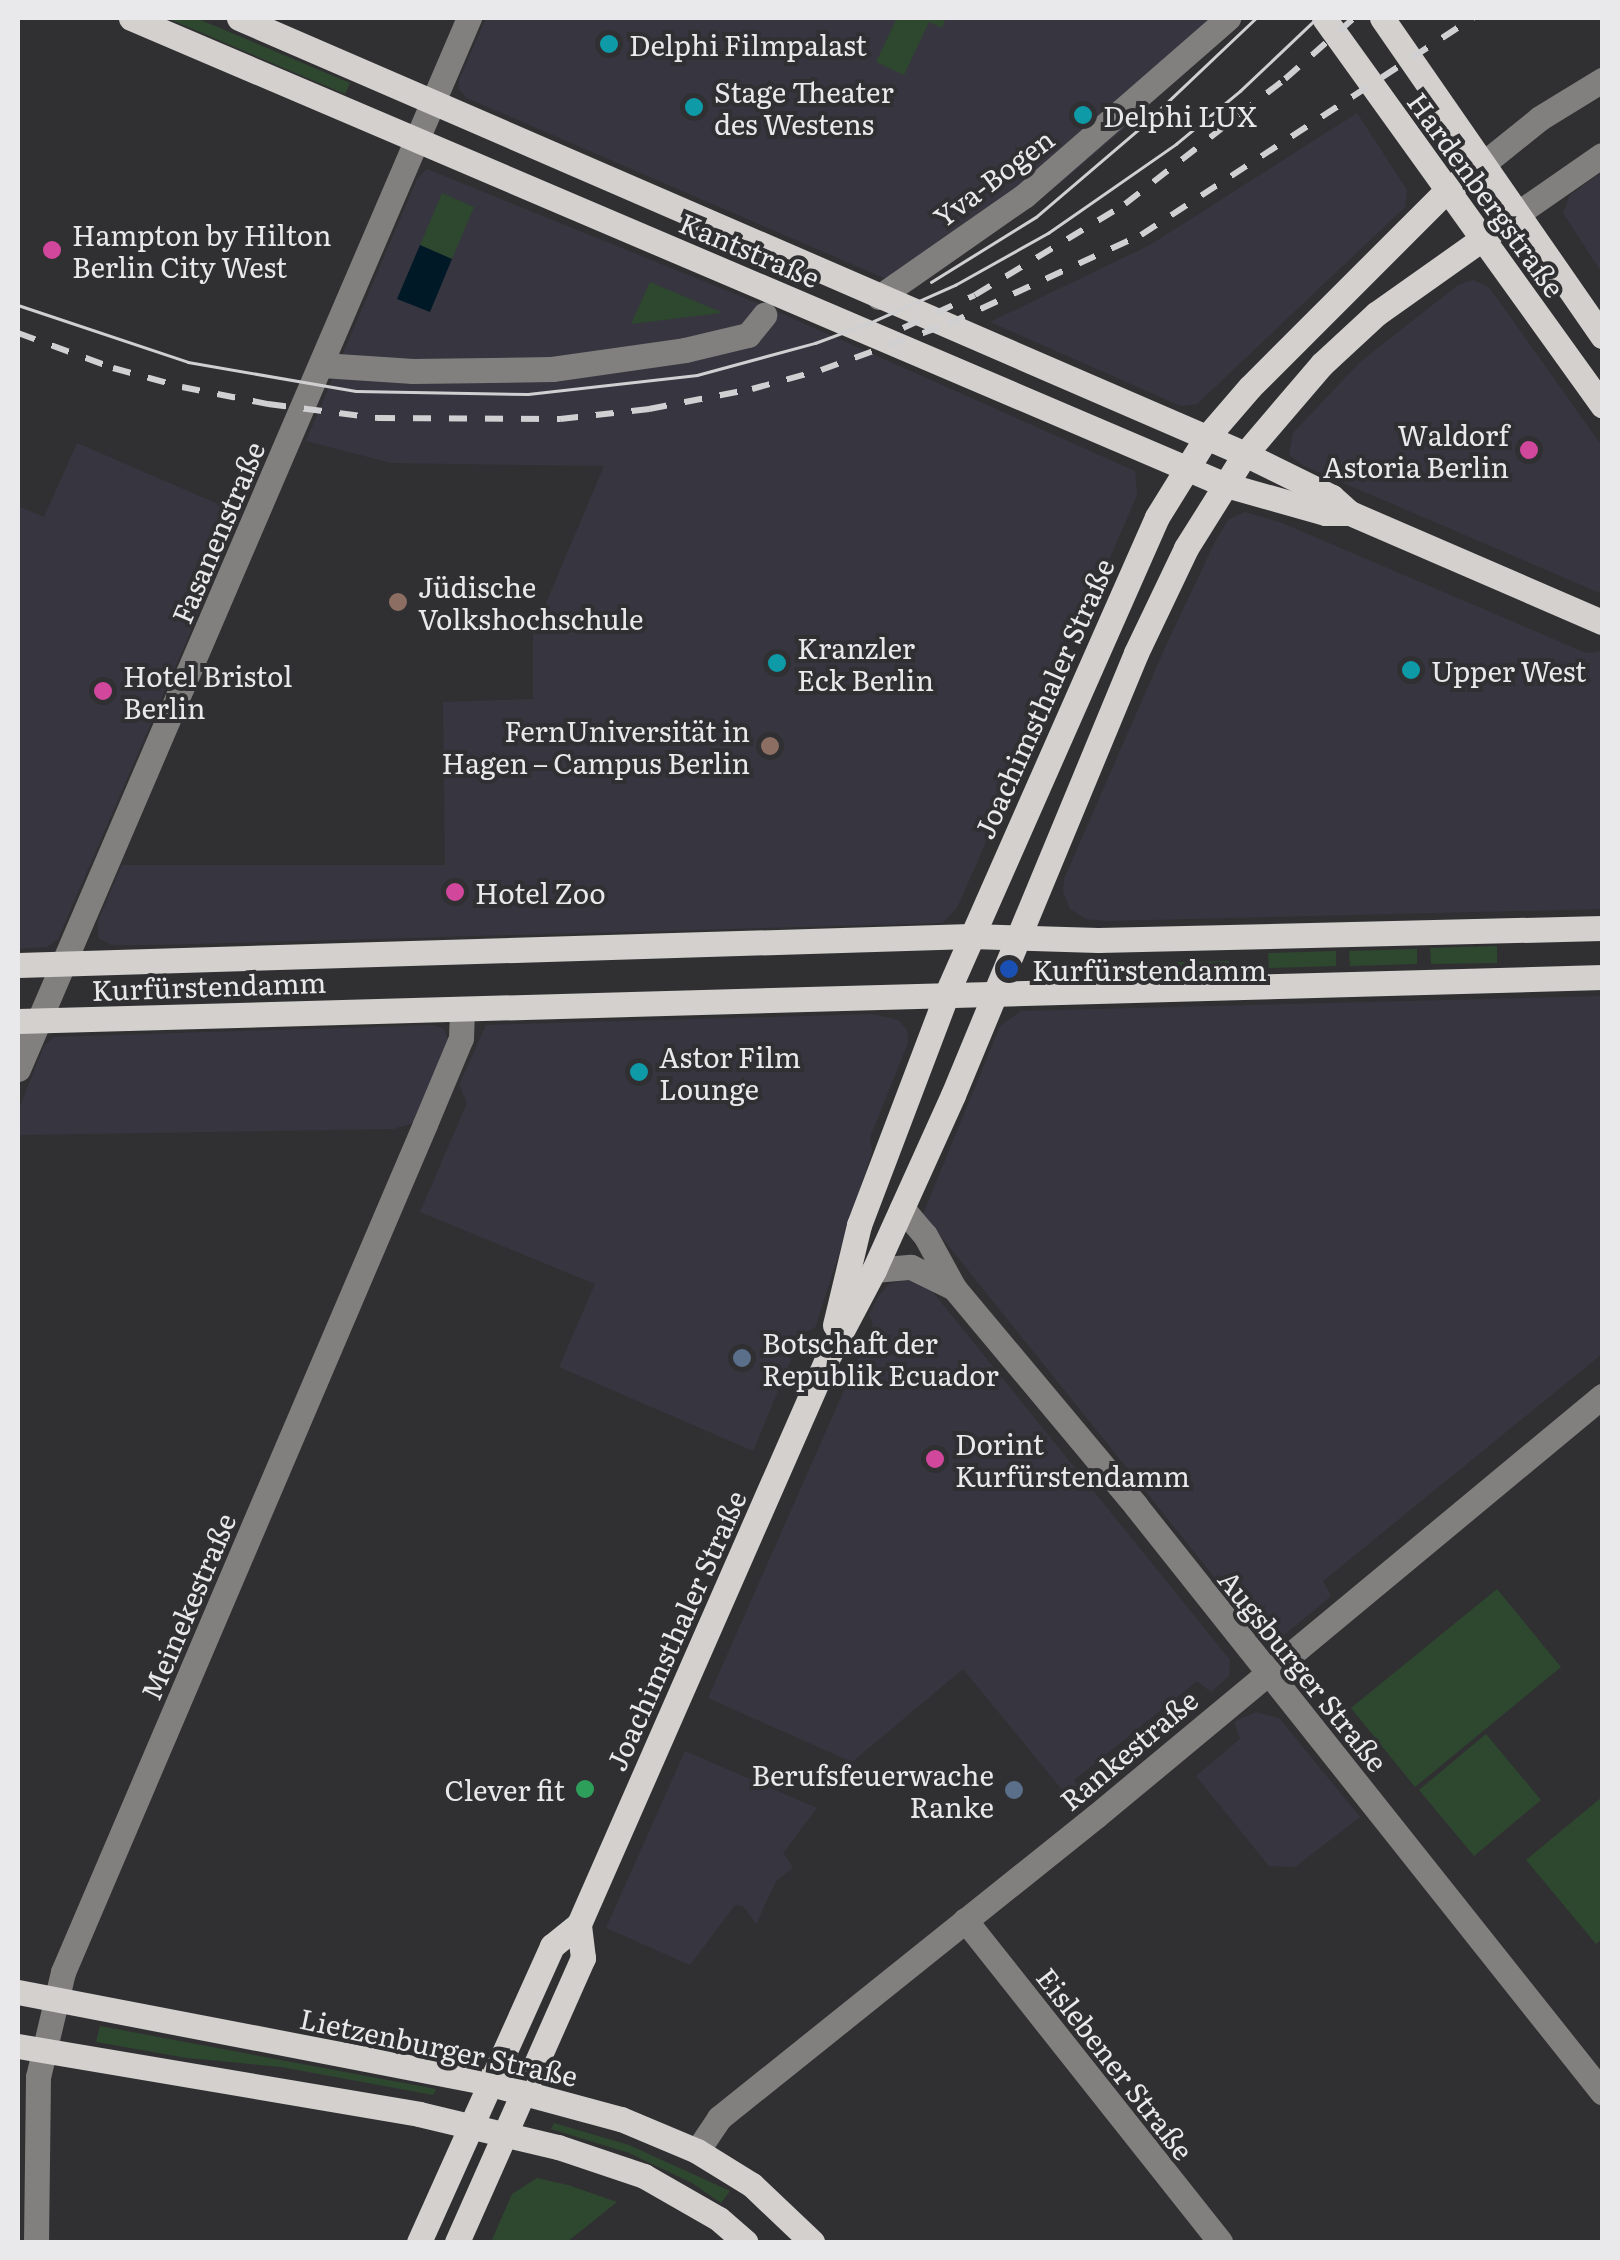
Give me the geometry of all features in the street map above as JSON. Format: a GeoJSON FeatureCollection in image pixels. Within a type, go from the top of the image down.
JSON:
{"type":"FeatureCollection","features":[{"type":"Feature","properties":{"kind":"main road","name":"Kantstraße"},"geometry":{"type":"LineString","coordinates":[[132,18],[1226,486],[1325,513],[1350,514]]}},
{"type":"Feature","properties":{"kind":"main road","name":"Kantstraße"},"geometry":{"type":"LineString","coordinates":[[239,18],[1245,454],[1332,497],[1350,514],[1602,622]]}},
{"type":"Feature","properties":{"kind":"main road","name":"Hardenbergstraße"},"geometry":{"type":"LineString","coordinates":[[1324,18],[1602,405]]}},
{"type":"Feature","properties":{"kind":"main road","name":"Hardenbergstraße"},"geometry":{"type":"LineString","coordinates":[[1382,18],[1602,336]]}},
{"type":"Feature","properties":{"kind":"main road","name":"Joachimsthaler Straße"},"geometry":{"type":"LineString","coordinates":[[827,1360],[859,1225],[947,993],[1157,516],[1184,468],[1250,387],[1448,190],[1483,164]]}},
{"type":"Feature","properties":{"kind":"main road","name":"Joachimsthaler Straße"},"geometry":{"type":"LineString","coordinates":[[419,2242],[552,1946],[578,1924],[827,1360],[902,1208],[1022,936],[1136,654],[1194,533],[1245,454],[1291,398],[1356,332],[1517,214]]}},
{"type":"Feature","properties":{"kind":"main road","name":"Kurfürstendamm"},"geometry":{"type":"LineString","coordinates":[[18,965],[971,936],[1098,940],[1602,928]]}},
{"type":"Feature","properties":{"kind":"main road","name":"Kurfürstendamm"},"geometry":{"type":"LineString","coordinates":[[28,1021],[1602,978]]}},
{"type":"Feature","properties":{"kind":"main road","name":"Joachimsthaler Straße"},"geometry":{"type":"LineString","coordinates":[[457,2242],[582,1958],[578,1924]]}},
{"type":"Feature","properties":{"kind":"main road","name":"Lietzenburger Straße"},"geometry":{"type":"LineString","coordinates":[[18,1992],[491,2083],[621,2119],[696,2151],[752,2186],[812,2242]]}},
{"type":"Feature","properties":{"kind":"main road"},"geometry":{"type":"LineString","coordinates":[[18,2046],[505,2134],[644,2176],[720,2219],[744,2242]]}},
{"type":"Feature","properties":{"kind":"street","name":"Fasanenstraße"},"geometry":{"type":"LineString","coordinates":[[18,1069],[28,1021],[63,962],[469,18]]}},
{"type":"Feature","properties":{"kind":"street","name":"Yva-Bogen"},"geometry":{"type":"LineString","coordinates":[[878,297],[1024,196],[1228,18]]}},
{"type":"Feature","properties":{"kind":"street"},"geometry":{"type":"LineString","coordinates":[[1483,164],[1540,118],[1602,80]]}},
{"type":"Feature","properties":{"kind":"street"},"geometry":{"type":"LineString","coordinates":[[1517,214],[1602,155]]}},
{"type":"Feature","properties":{"kind":"street"},"geometry":{"type":"LineString","coordinates":[[322,365],[413,371],[552,370],[685,350],[748,335],[764,315]]}},
{"type":"Feature","properties":{"kind":"street","name":"Meinekestraße"},"geometry":{"type":"LineString","coordinates":[[36,2242],[38,2077],[63,1972],[461,1038],[462,1009]]}},
{"type":"Feature","properties":{"kind":"street","name":"Augsburger Straße"},"geometry":{"type":"LineString","coordinates":[[902,1208],[925,1235],[954,1288],[1599,2080]]}},
{"type":"Feature","properties":{"kind":"street","name":"Augsburger Straße"},"geometry":{"type":"LineString","coordinates":[[874,1270],[911,1267],[954,1288]]}},
{"type":"Feature","properties":{"kind":"street","name":"Rankestraße"},"geometry":{"type":"LineString","coordinates":[[696,2151],[719,2118],[1602,1396]]}},
{"type":"Feature","properties":{"kind":"street","name":"Eislebener Straße"},"geometry":{"type":"LineString","coordinates":[[965,1920],[1220,2242]]}},
{"type":"Feature","properties":{"kind":"shaded area"},"geometry":{"type":"Polygon","coordinates":[[[486,18],[1234,19],[1125,128],[1052,190],[924,275],[900,285],[467,98],[459,89],[459,80],[486,18]]]}},
{"type":"Feature","properties":{"kind":"shaded area"},"geometry":{"type":"Polygon","coordinates":[[[1357,113],[1407,190],[1405,207],[1197,404],[1181,406],[990,322],[1150,245],[1357,113]]]}},
{"type":"Feature","properties":{"kind":"shaded area"},"geometry":{"type":"Polygon","coordinates":[[[427,169],[767,307],[1135,471],[1137,495],[957,908],[942,923],[155,945],[112,945],[98,938],[98,921],[122,865],[445,865],[443,702],[533,699],[533,634],[604,466],[391,463],[306,441],[417,179],[427,169]]]}},
{"type":"Feature","properties":{"kind":"shaded area"},"geometry":{"type":"Polygon","coordinates":[[[1602,172],[1602,273],[1563,213],[1570,195],[1602,172]]]}},
{"type":"Feature","properties":{"kind":"shaded area"},"geometry":{"type":"Polygon","coordinates":[[[1473,280],[1489,287],[1602,446],[1602,594],[1304,466],[1289,455],[1293,433],[1360,362],[1458,285],[1473,280]]]}},
{"type":"Feature","properties":{"kind":"shaded area"},"geometry":{"type":"Polygon","coordinates":[[[77,443],[241,514],[58,939],[47,947],[18,949],[18,506],[44,517],[77,443]]]}},
{"type":"Feature","properties":{"kind":"shaded area"},"geometry":{"type":"Polygon","coordinates":[[[1245,512],[1282,523],[1586,653],[1602,651],[1602,909],[1106,921],[1086,919],[1070,909],[1063,892],[1064,879],[1168,641],[1228,520],[1245,512]]]}},
{"type":"Feature","properties":{"kind":"shaded area"},"geometry":{"type":"Polygon","coordinates":[[[1602,996],[1602,1354],[1323,1581],[1331,1596],[1277,1641],[1264,1639],[923,1214],[1000,1026],[1021,1011],[1602,996]]]}},
{"type":"Feature","properties":{"kind":"shaded area"},"geometry":{"type":"Polygon","coordinates":[[[872,1014],[898,1020],[907,1030],[908,1043],[870,1137],[872,1152],[815,1328],[802,1333],[753,1451],[559,1367],[595,1284],[420,1212],[467,1103],[459,1085],[486,1025],[872,1014]]]}},
{"type":"Feature","properties":{"kind":"shaded area"},"geometry":{"type":"Polygon","coordinates":[[[433,1025],[443,1028],[448,1039],[414,1123],[393,1129],[18,1135],[18,1111],[44,1046],[54,1037],[433,1025]]]}},
{"type":"Feature","properties":{"kind":"shaded area"},"geometry":{"type":"Polygon","coordinates":[[[906,1280],[932,1291],[1230,1660],[1229,1676],[1211,1692],[1197,1681],[1074,1780],[1082,1793],[1073,1803],[963,1669],[852,1762],[708,1698],[873,1325],[869,1315],[877,1298],[889,1284],[906,1280]]]}},
{"type":"Feature","properties":{"kind":"shaded area"},"geometry":{"type":"Polygon","coordinates":[[[1256,1712],[1279,1718],[1360,1817],[1295,1867],[1269,1866],[1196,1776],[1240,1739],[1234,1722],[1256,1712]]]}},
{"type":"Feature","properties":{"kind":"shaded area"},"geometry":{"type":"Polygon","coordinates":[[[685,1751],[817,1808],[783,1853],[793,1868],[776,1881],[756,1924],[743,1906],[735,1905],[690,1965],[606,1928],[685,1751]]]}},
{"type":"Feature","properties":{"kind":"green space"},"geometry":{"type":"Polygon","coordinates":[[[167,18],[196,18],[350,83],[345,94],[167,18]]]}},
{"type":"Feature","properties":{"kind":"green space"},"geometry":{"type":"Polygon","coordinates":[[[897,18],[946,18],[942,28],[929,22],[904,75],[876,62],[897,18]]]}},
{"type":"Feature","properties":{"kind":"green space"},"geometry":{"type":"Polygon","coordinates":[[[442,193],[474,207],[452,259],[420,245],[442,193]]]}},
{"type":"Feature","properties":{"kind":"green space"},"geometry":{"type":"Polygon","coordinates":[[[650,282],[721,312],[721,313],[631,324],[650,282]]]}},
{"type":"Feature","properties":{"kind":"green space"},"geometry":{"type":"Polygon","coordinates":[[[1497,946],[1497,963],[1431,964],[1430,948],[1497,946]]]}},
{"type":"Feature","properties":{"kind":"green space"},"geometry":{"type":"Polygon","coordinates":[[[1417,949],[1417,964],[1350,966],[1349,951],[1417,949]]]}},
{"type":"Feature","properties":{"kind":"green space"},"geometry":{"type":"Polygon","coordinates":[[[1336,951],[1336,966],[1269,968],[1268,953],[1336,951]]]}},
{"type":"Feature","properties":{"kind":"green space"},"geometry":{"type":"Polygon","coordinates":[[[1229,961],[1229,970],[1109,972],[1109,964],[1229,961]]]}},
{"type":"Feature","properties":{"kind":"green space"},"geometry":{"type":"Polygon","coordinates":[[[1497,1589],[1561,1667],[1415,1787],[1351,1708],[1497,1589]]]}},
{"type":"Feature","properties":{"kind":"green space"},"geometry":{"type":"Polygon","coordinates":[[[1486,1734],[1541,1800],[1474,1856],[1419,1790],[1486,1734]]]}},
{"type":"Feature","properties":{"kind":"green space"},"geometry":{"type":"Polygon","coordinates":[[[1602,1797],[1602,1939],[1596,1944],[1526,1860],[1602,1797]]]}},
{"type":"Feature","properties":{"kind":"green space"},"geometry":{"type":"Polygon","coordinates":[[[100,2026],[436,2089],[433,2095],[281,2067],[187,2058],[96,2042],[100,2026]]]}},
{"type":"Feature","properties":{"kind":"green space"},"geometry":{"type":"Polygon","coordinates":[[[554,2123],[629,2145],[730,2191],[721,2203],[692,2183],[629,2153],[551,2129],[554,2123]]]}},
{"type":"Feature","properties":{"kind":"green space"},"geometry":{"type":"Polygon","coordinates":[[[537,2178],[617,2202],[567,2242],[491,2242],[512,2194],[537,2178]]]}},
{"type":"Feature","properties":{"kind":"water"},"geometry":{"type":"Polygon","coordinates":[[[420,245],[452,259],[430,312],[397,299],[420,245]]]}},
{"type":"Feature","properties":{"kind":"tram line"},"geometry":{"type":"LineString","coordinates":[[931,282],[1036,217],[1139,129],[1256,18]]}},
{"type":"Feature","properties":{"kind":"tram line"},"geometry":{"type":"LineString","coordinates":[[18,305],[188,362],[356,391],[528,394],[697,375],[815,343],[874,321],[955,285],[1048,233],[1176,144],[1240,91],[1317,18]]}},
{"type":"Feature","properties":{"kind":"railway"},"geometry":{"type":"LineString","coordinates":[[903,328],[975,295],[1125,204],[1285,79],[1354,18]]}},
{"type":"Feature","properties":{"kind":"railway"},"geometry":{"type":"LineString","coordinates":[[18,333],[113,368],[182,387],[268,404],[377,418],[560,419],[649,409],[752,389],[821,370],[948,324],[1141,235],[1473,18]]}},
{"type":"Feature","properties":{"kind":"place","name":"Delphi Filmpalast"},"geometry":{"type":"Point","coordinates":[609,44]}},
{"type":"Feature","properties":{"kind":"place","name":"Stage Theater des Westens"},"geometry":{"type":"Point","coordinates":[694,107]}},
{"type":"Feature","properties":{"kind":"place","name":"Delphi LUX"},"geometry":{"type":"Point","coordinates":[1083,115]}},
{"type":"Feature","properties":{"kind":"place","name":"Hampton by Hilton Berlin City West"},"geometry":{"type":"Point","coordinates":[52,250]}},
{"type":"Feature","properties":{"kind":"place","name":"Waldorf Astoria Berlin"},"geometry":{"type":"Point","coordinates":[1529,450]}},
{"type":"Feature","properties":{"kind":"place","name":"Jüdische Volkshochschule"},"geometry":{"type":"Point","coordinates":[398,602]}},
{"type":"Feature","properties":{"kind":"place","name":"Kranzler Eck Berlin"},"geometry":{"type":"Point","coordinates":[777,663]}},
{"type":"Feature","properties":{"kind":"place","name":"Upper West"},"geometry":{"type":"Point","coordinates":[1411,670]}},
{"type":"Feature","properties":{"kind":"place","name":"Hotel Bristol Berlin"},"geometry":{"type":"Point","coordinates":[103,691]}},
{"type":"Feature","properties":{"kind":"place","name":"FernUniversität in Hagen – Campus Berlin"},"geometry":{"type":"Point","coordinates":[770,746]}},
{"type":"Feature","properties":{"kind":"place","name":"Hotel Zoo"},"geometry":{"type":"Point","coordinates":[455,892]}},
{"type":"Feature","properties":{"kind":"place","name":"Kurfürstendamm"},"geometry":{"type":"Point","coordinates":[1009,969]}},
{"type":"Feature","properties":{"kind":"place","name":"Astor Film Lounge"},"geometry":{"type":"Point","coordinates":[639,1072]}},
{"type":"Feature","properties":{"kind":"place","name":"Botschaft der Republik Ecuador"},"geometry":{"type":"Point","coordinates":[742,1358]}},
{"type":"Feature","properties":{"kind":"place","name":"Dorint Kurfürstendamm"},"geometry":{"type":"Point","coordinates":[935,1459]}},
{"type":"Feature","properties":{"kind":"place","name":"Clever fit"},"geometry":{"type":"Point","coordinates":[585,1789]}},
{"type":"Feature","properties":{"kind":"place","name":"Berufsfeuerwache Ranke"},"geometry":{"type":"Point","coordinates":[1014,1790]}}]}
